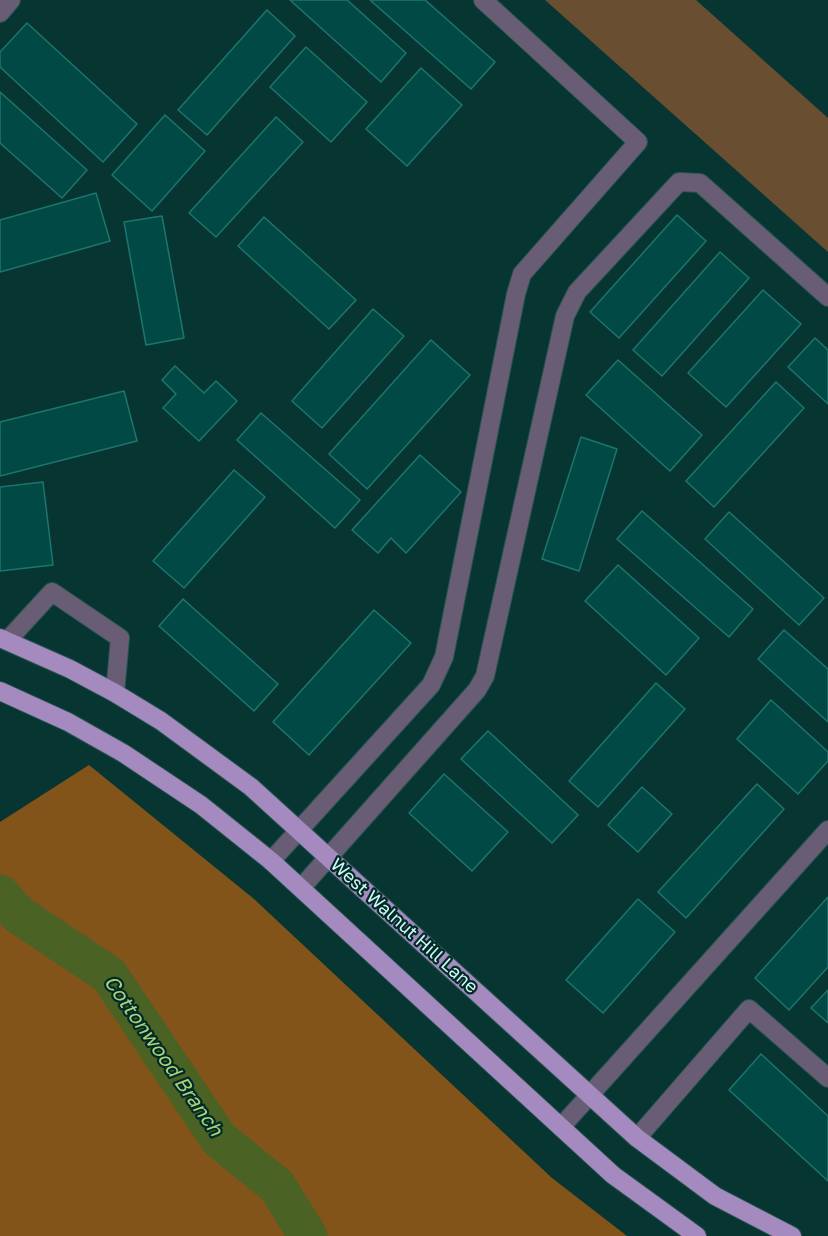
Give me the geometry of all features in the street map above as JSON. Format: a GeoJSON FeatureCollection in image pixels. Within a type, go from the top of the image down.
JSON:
{"type":"FeatureCollection","features":[{"type":"Feature","properties":{"kind":"main road","name":"West Walnut Hill Lane"},"geometry":{"type":"LineString","coordinates":[[3,640],[115,693],[161,721],[242,781],[637,1138],[715,1196],[792,1236]]}},
{"type":"Feature","properties":{"kind":"main road"},"geometry":{"type":"LineString","coordinates":[[0,691],[68,722],[123,753],[201,805],[271,861],[613,1175],[697,1236]]}},
{"type":"Feature","properties":{"kind":"lane"},"geometry":{"type":"LineString","coordinates":[[0,13],[11,0]]}},
{"type":"Feature","properties":{"kind":"lane"},"geometry":{"type":"LineString","coordinates":[[271,861],[431,685],[444,657],[516,294],[522,274],[638,142],[483,0]]}},
{"type":"Feature","properties":{"kind":"lane"},"geometry":{"type":"LineString","coordinates":[[300,888],[477,690],[485,676],[565,316],[577,292],[679,182],[699,183],[828,297]]}},
{"type":"Feature","properties":{"kind":"lane"},"geometry":{"type":"LineString","coordinates":[[3,640],[52,592],[120,638],[115,693]]}},
{"type":"Feature","properties":{"kind":"lane"},"geometry":{"type":"LineString","coordinates":[[561,1127],[828,830]]}},
{"type":"Feature","properties":{"kind":"lane"},"geometry":{"type":"LineString","coordinates":[[637,1138],[749,1009],[828,1078]]}},
{"type":"Feature","properties":{"kind":"shaded area"},"geometry":{"type":"Polygon","coordinates":[[[545,0],[696,0],[828,118],[828,252],[545,0]]]}},
{"type":"Feature","properties":{"kind":"shaded area"},"geometry":{"type":"Polygon","coordinates":[[[89,765],[254,899],[552,1178],[627,1236],[0,1236],[0,822],[89,765]]]}},
{"type":"Feature","properties":{"kind":"building"},"geometry":{"type":"Polygon","coordinates":[[[290,0],[347,0],[406,53],[381,82],[290,0]]]}},
{"type":"Feature","properties":{"kind":"building"},"geometry":{"type":"Polygon","coordinates":[[[370,0],[425,0],[495,62],[471,89],[370,0]]]}},
{"type":"Feature","properties":{"kind":"building"},"geometry":{"type":"Polygon","coordinates":[[[267,10],[295,36],[207,135],[178,110],[267,10]]]}},
{"type":"Feature","properties":{"kind":"building"},"geometry":{"type":"Polygon","coordinates":[[[27,23],[137,124],[103,162],[0,67],[0,52],[27,23]]]}},
{"type":"Feature","properties":{"kind":"building"},"geometry":{"type":"Polygon","coordinates":[[[306,47],[367,102],[331,142],[270,87],[306,47]]]}},
{"type":"Feature","properties":{"kind":"building"},"geometry":{"type":"Polygon","coordinates":[[[421,68],[462,105],[407,166],[366,129],[421,68]]]}},
{"type":"Feature","properties":{"kind":"building"},"geometry":{"type":"Polygon","coordinates":[[[0,92],[87,170],[62,198],[0,143],[0,92]]]}},
{"type":"Feature","properties":{"kind":"building"},"geometry":{"type":"Polygon","coordinates":[[[165,115],[205,151],[152,211],[112,175],[165,115]]]}},
{"type":"Feature","properties":{"kind":"building"},"geometry":{"type":"Polygon","coordinates":[[[276,117],[303,142],[216,237],[189,213],[276,117]]]}},
{"type":"Feature","properties":{"kind":"building"},"geometry":{"type":"Polygon","coordinates":[[[96,193],[110,241],[0,272],[0,220],[96,193]]]}},
{"type":"Feature","properties":{"kind":"building"},"geometry":{"type":"Polygon","coordinates":[[[677,215],[706,241],[619,338],[590,312],[677,215]]]}},
{"type":"Feature","properties":{"kind":"building"},"geometry":{"type":"Polygon","coordinates":[[[162,216],[184,338],[146,345],[124,222],[162,216]]]}},
{"type":"Feature","properties":{"kind":"building"},"geometry":{"type":"Polygon","coordinates":[[[264,217],[356,300],[329,329],[238,246],[264,217]]]}},
{"type":"Feature","properties":{"kind":"building"},"geometry":{"type":"Polygon","coordinates":[[[720,252],[749,278],[662,376],[633,350],[720,252]]]}},
{"type":"Feature","properties":{"kind":"building"},"geometry":{"type":"Polygon","coordinates":[[[763,290],[801,324],[726,407],[688,373],[763,290]]]}},
{"type":"Feature","properties":{"kind":"building"},"geometry":{"type":"Polygon","coordinates":[[[373,309],[404,336],[322,428],[292,401],[373,309]]]}},
{"type":"Feature","properties":{"kind":"building"},"geometry":{"type":"Polygon","coordinates":[[[815,338],[828,350],[828,404],[788,367],[815,338]]]}},
{"type":"Feature","properties":{"kind":"building"},"geometry":{"type":"Polygon","coordinates":[[[431,340],[470,375],[367,489],[329,454],[431,340]]]}},
{"type":"Feature","properties":{"kind":"building"},"geometry":{"type":"Polygon","coordinates":[[[618,360],[702,435],[670,471],[586,395],[618,360]]]}},
{"type":"Feature","properties":{"kind":"building"},"geometry":{"type":"Polygon","coordinates":[[[175,366],[204,393],[216,381],[237,401],[199,441],[163,408],[176,394],[162,380],[175,366]]]}},
{"type":"Feature","properties":{"kind":"building"},"geometry":{"type":"Polygon","coordinates":[[[776,382],[804,408],[714,507],[686,481],[776,382]]]}},
{"type":"Feature","properties":{"kind":"building"},"geometry":{"type":"Polygon","coordinates":[[[124,391],[137,441],[0,476],[0,422],[124,391]]]}},
{"type":"Feature","properties":{"kind":"building"},"geometry":{"type":"Polygon","coordinates":[[[261,413],[360,500],[335,528],[237,440],[261,413]]]}},
{"type":"Feature","properties":{"kind":"building"},"geometry":{"type":"Polygon","coordinates":[[[581,437],[617,449],[579,571],[542,559],[581,437]]]}},
{"type":"Feature","properties":{"kind":"building"},"geometry":{"type":"Polygon","coordinates":[[[420,455],[461,492],[406,553],[391,538],[378,553],[352,530],[420,455]]]}},
{"type":"Feature","properties":{"kind":"building"},"geometry":{"type":"Polygon","coordinates":[[[234,470],[265,497],[184,588],[153,561],[234,470]]]}},
{"type":"Feature","properties":{"kind":"building"},"geometry":{"type":"Polygon","coordinates":[[[43,482],[53,565],[0,571],[0,487],[43,482]]]}},
{"type":"Feature","properties":{"kind":"building"},"geometry":{"type":"Polygon","coordinates":[[[642,511],[753,609],[729,637],[617,539],[642,511]]]}},
{"type":"Feature","properties":{"kind":"building"},"geometry":{"type":"Polygon","coordinates":[[[729,512],[824,598],[799,625],[705,539],[729,512]]]}},
{"type":"Feature","properties":{"kind":"building"},"geometry":{"type":"Polygon","coordinates":[[[618,565],[699,638],[666,675],[585,601],[618,565]]]}},
{"type":"Feature","properties":{"kind":"building"},"geometry":{"type":"Polygon","coordinates":[[[183,599],[278,684],[254,711],[159,626],[183,599]]]}},
{"type":"Feature","properties":{"kind":"building"},"geometry":{"type":"Polygon","coordinates":[[[374,610],[411,643],[309,755],[273,722],[374,610]]]}},
{"type":"Feature","properties":{"kind":"building"},"geometry":{"type":"Polygon","coordinates":[[[784,630],[828,669],[828,722],[758,659],[784,630]]]}},
{"type":"Feature","properties":{"kind":"building"},"geometry":{"type":"Polygon","coordinates":[[[656,683],[685,709],[598,807],[569,781],[656,683]]]}},
{"type":"Feature","properties":{"kind":"building"},"geometry":{"type":"Polygon","coordinates":[[[771,700],[828,752],[828,761],[798,794],[737,739],[771,700]]]}},
{"type":"Feature","properties":{"kind":"building"},"geometry":{"type":"Polygon","coordinates":[[[488,731],[578,815],[552,843],[461,759],[488,731]]]}},
{"type":"Feature","properties":{"kind":"building"},"geometry":{"type":"Polygon","coordinates":[[[444,774],[508,832],[472,871],[409,813],[444,774]]]}},
{"type":"Feature","properties":{"kind":"building"},"geometry":{"type":"Polygon","coordinates":[[[757,784],[784,809],[686,918],[658,892],[757,784]]]}},
{"type":"Feature","properties":{"kind":"building"},"geometry":{"type":"Polygon","coordinates":[[[642,787],[672,814],[638,852],[608,825],[642,787]]]}},
{"type":"Feature","properties":{"kind":"building"},"geometry":{"type":"Polygon","coordinates":[[[828,897],[828,967],[789,1010],[755,978],[828,897]]]}},
{"type":"Feature","properties":{"kind":"building"},"geometry":{"type":"Polygon","coordinates":[[[638,899],[675,932],[603,1013],[566,980],[638,899]]]}},
{"type":"Feature","properties":{"kind":"building"},"geometry":{"type":"Polygon","coordinates":[[[828,990],[828,1023],[811,1008],[828,990]]]}},
{"type":"Feature","properties":{"kind":"building"},"geometry":{"type":"Polygon","coordinates":[[[761,1054],[828,1116],[828,1181],[729,1090],[761,1054]]]}},
{"type":"Feature","properties":{"kind":"waterway","name":"Cottonwood Branch"},"geometry":{"type":"LineString","coordinates":[[0,894],[19,915],[109,975],[219,1139],[277,1186],[308,1236]]}}]}
